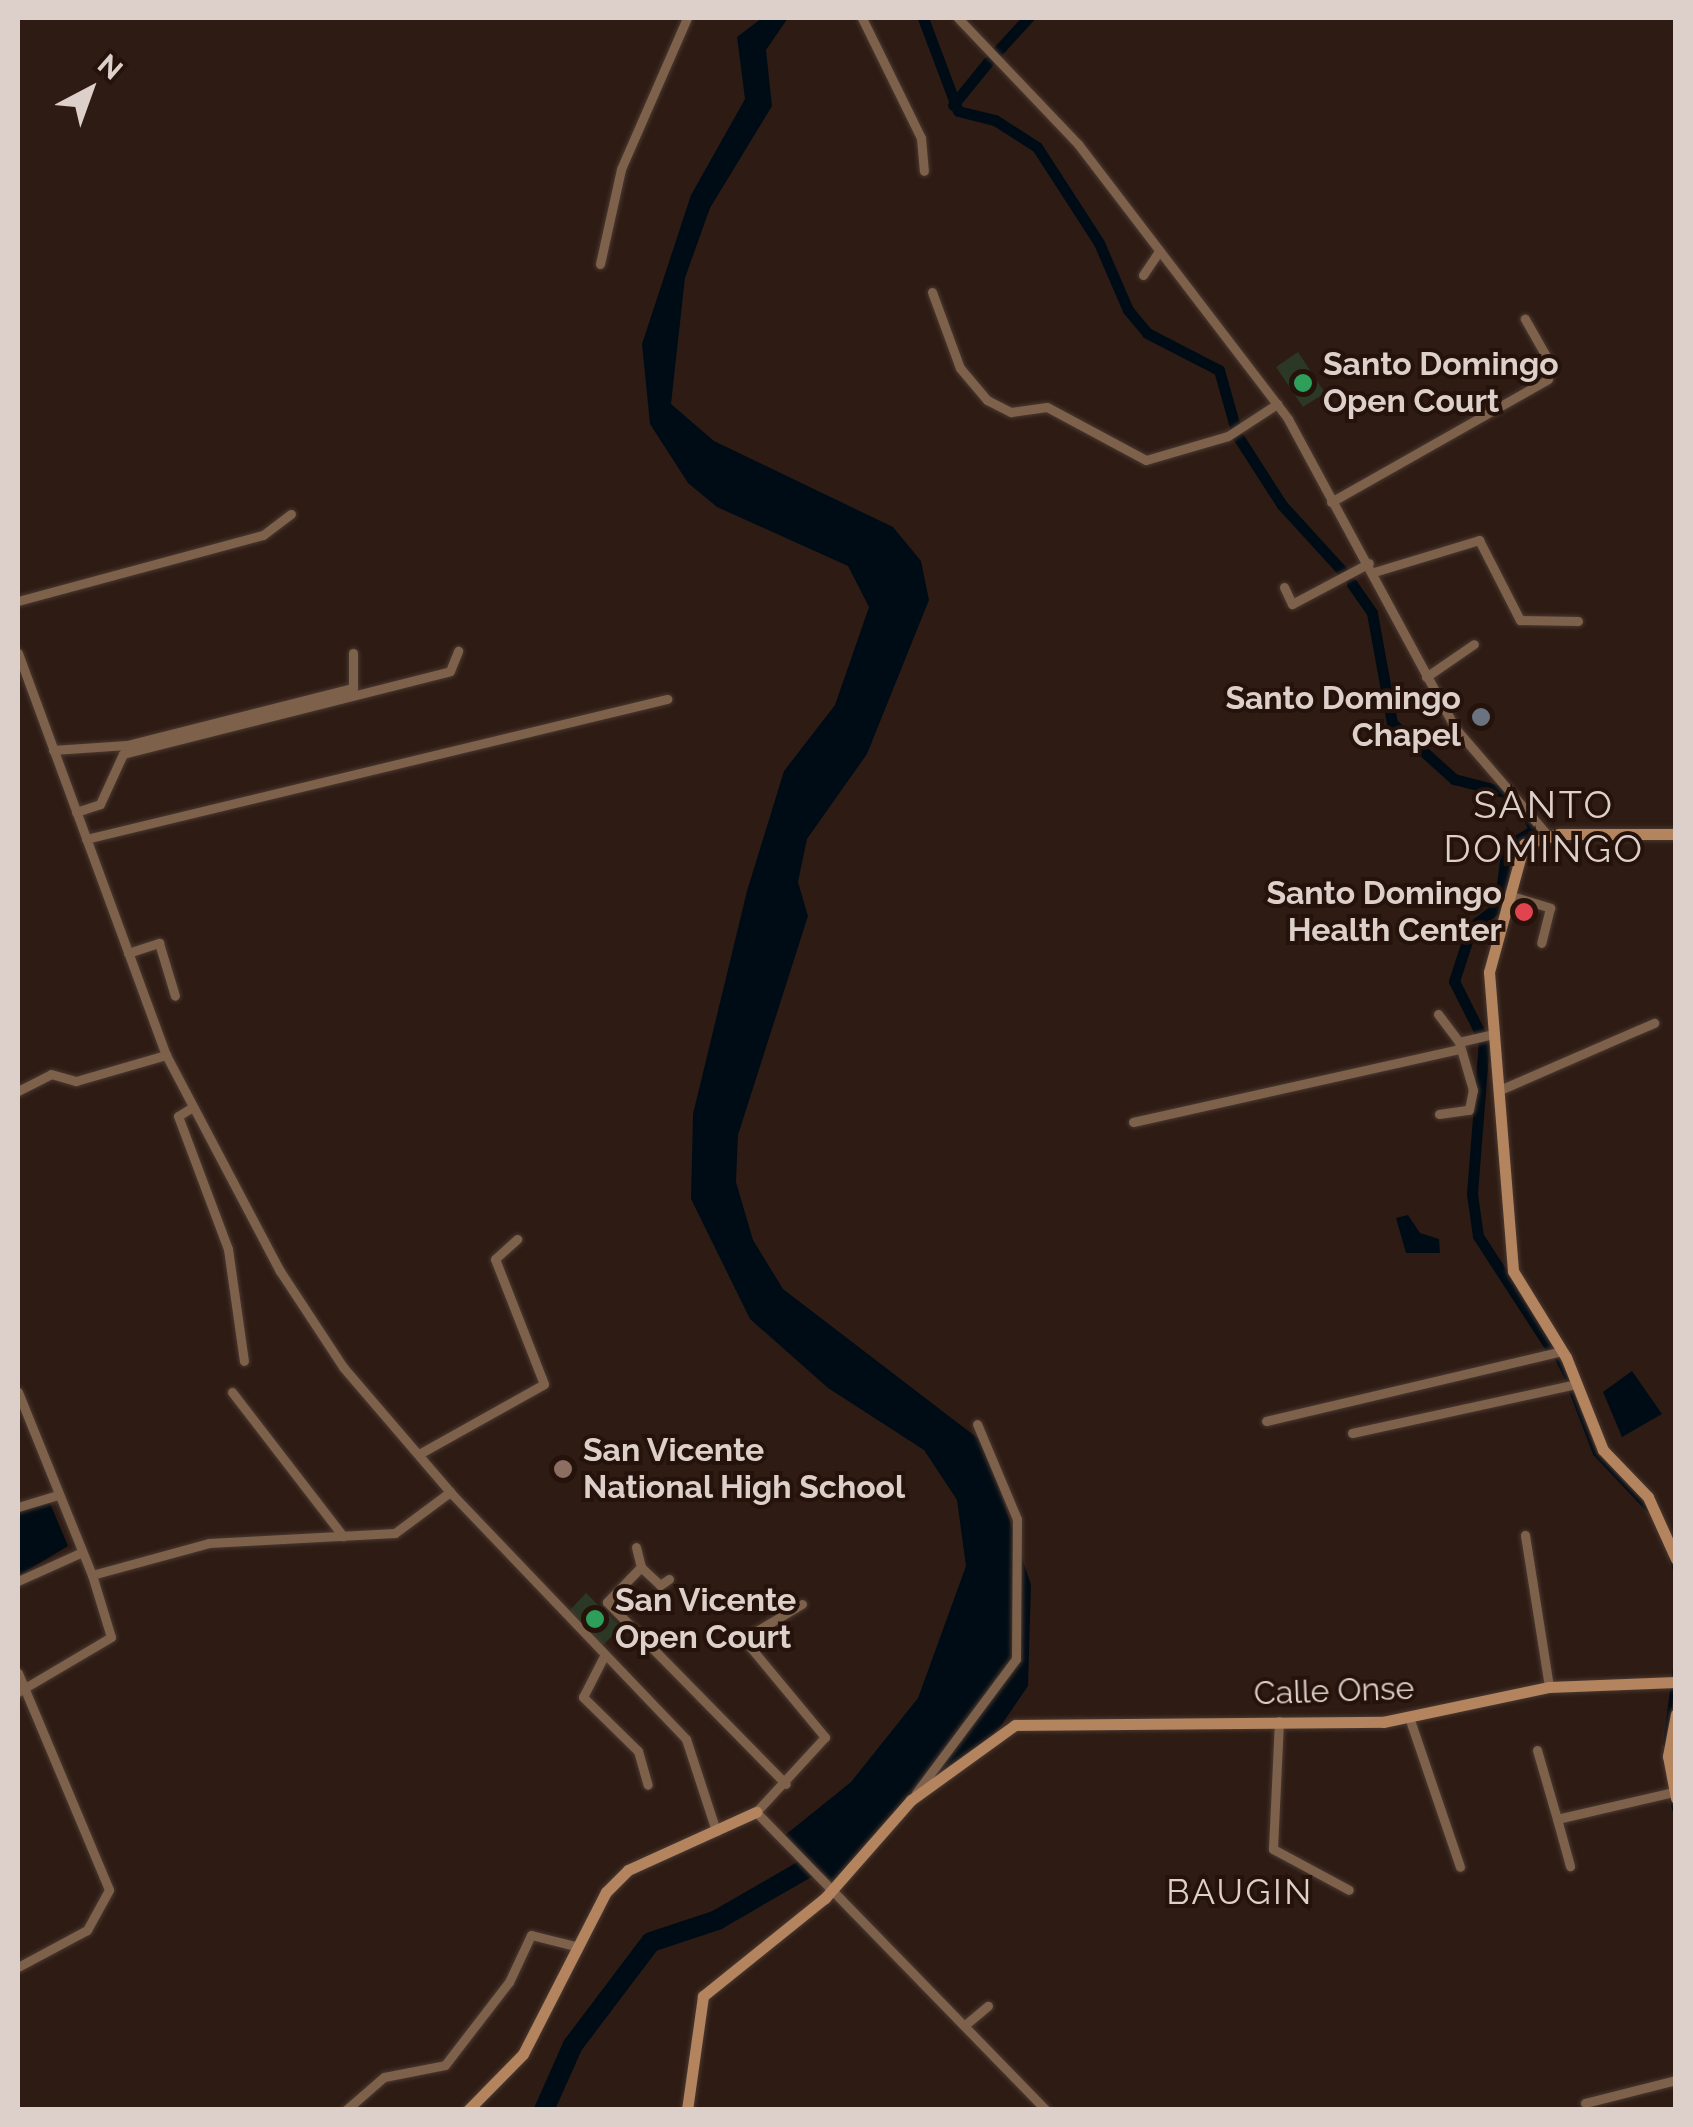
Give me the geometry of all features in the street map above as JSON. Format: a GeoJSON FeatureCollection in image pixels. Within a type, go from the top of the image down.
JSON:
{"type":"FeatureCollection","features":[{"type":"Feature","properties":{"kind":"street"},"geometry":{"type":"LineString","coordinates":[[600,264],[621,169],[688,18]]}},
{"type":"Feature","properties":{"kind":"street"},"geometry":{"type":"LineString","coordinates":[[862,18],[921,138],[924,171]]}},
{"type":"Feature","properties":{"kind":"street"},"geometry":{"type":"LineString","coordinates":[[958,18],[1078,144],[1277,404],[1371,568],[1455,728],[1549,836]]}},
{"type":"Feature","properties":{"kind":"street"},"geometry":{"type":"LineString","coordinates":[[1143,275],[1159,251]]}},
{"type":"Feature","properties":{"kind":"street"},"geometry":{"type":"LineString","coordinates":[[932,292],[960,368],[986,400],[1011,412],[1047,407],[1146,460],[1228,436],[1277,404]]}},
{"type":"Feature","properties":{"kind":"street"},"geometry":{"type":"LineString","coordinates":[[1331,502],[1548,380],[1550,363],[1525,320]]}},
{"type":"Feature","properties":{"kind":"street"},"geometry":{"type":"LineString","coordinates":[[18,602],[262,535],[291,514]]}},
{"type":"Feature","properties":{"kind":"street"},"geometry":{"type":"LineString","coordinates":[[1284,587],[1292,604],[1371,568],[1479,540],[1520,620],[1578,621]]}},
{"type":"Feature","properties":{"kind":"street"},"geometry":{"type":"LineString","coordinates":[[1426,677],[1474,644]]}},
{"type":"Feature","properties":{"kind":"street"},"geometry":{"type":"LineString","coordinates":[[76,812],[100,804],[123,754],[450,671],[458,651]]}},
{"type":"Feature","properties":{"kind":"street"},"geometry":{"type":"LineString","coordinates":[[53,750],[127,745],[353,688],[353,653]]}},
{"type":"Feature","properties":{"kind":"street"},"geometry":{"type":"LineString","coordinates":[[18,654],[166,1055],[190,1108],[343,1368],[450,1492],[686,1739],[716,1831]]}},
{"type":"Feature","properties":{"kind":"street"},"geometry":{"type":"LineString","coordinates":[[86,839],[667,698]]}},
{"type":"Feature","properties":{"kind":"street"},"geometry":{"type":"LineString","coordinates":[[1676,834],[1549,836],[1524,844],[1515,897],[1490,956],[1487,1036],[1502,1089],[1513,1271],[1562,1351],[1603,1450],[1648,1497],[1676,1559]]}},
{"type":"Feature","properties":{"kind":"street"},"geometry":{"type":"LineString","coordinates":[[1515,897],[1550,908],[1540,943]]}},
{"type":"Feature","properties":{"kind":"street"},"geometry":{"type":"LineString","coordinates":[[128,954],[159,944],[176,996]]}},
{"type":"Feature","properties":{"kind":"street"},"geometry":{"type":"LineString","coordinates":[[1438,1014],[1460,1046],[1473,1090],[1469,1110],[1439,1114]]}},
{"type":"Feature","properties":{"kind":"street"},"geometry":{"type":"LineString","coordinates":[[1502,1089],[1654,1024]]}},
{"type":"Feature","properties":{"kind":"street"},"geometry":{"type":"LineString","coordinates":[[1133,1122],[1460,1046],[1487,1036]]}},
{"type":"Feature","properties":{"kind":"street"},"geometry":{"type":"LineString","coordinates":[[18,1092],[51,1074],[76,1081],[166,1055]]}},
{"type":"Feature","properties":{"kind":"street"},"geometry":{"type":"LineString","coordinates":[[190,1108],[178,1116],[228,1249],[244,1361]]}},
{"type":"Feature","properties":{"kind":"street"},"geometry":{"type":"LineString","coordinates":[[419,1454],[544,1384],[495,1259],[517,1239]]}},
{"type":"Feature","properties":{"kind":"street"},"geometry":{"type":"LineString","coordinates":[[1266,1422],[1562,1351]]}},
{"type":"Feature","properties":{"kind":"street"},"geometry":{"type":"LineString","coordinates":[[1352,1433],[1576,1384]]}},
{"type":"Feature","properties":{"kind":"street"},"geometry":{"type":"LineString","coordinates":[[18,1392],[78,1554],[92,1575],[111,1637],[22,1690]]}},
{"type":"Feature","properties":{"kind":"street"},"geometry":{"type":"LineString","coordinates":[[232,1392],[342,1536]]}},
{"type":"Feature","properties":{"kind":"street"},"geometry":{"type":"LineString","coordinates":[[911,1800],[1016,1659],[1017,1519],[977,1424]]}},
{"type":"Feature","properties":{"kind":"street"},"geometry":{"type":"LineString","coordinates":[[92,1575],[209,1543],[395,1533],[450,1492]]}},
{"type":"Feature","properties":{"kind":"street"},"geometry":{"type":"LineString","coordinates":[[18,1507],[58,1494]]}},
{"type":"Feature","properties":{"kind":"street"},"geometry":{"type":"LineString","coordinates":[[1526,1534],[1549,1687]]}},
{"type":"Feature","properties":{"kind":"street"},"geometry":{"type":"LineString","coordinates":[[636,1547],[641,1567],[660,1585],[669,1579]]}},
{"type":"Feature","properties":{"kind":"street"},"geometry":{"type":"LineString","coordinates":[[18,1580],[78,1554]]}},
{"type":"Feature","properties":{"kind":"street"},"geometry":{"type":"LineString","coordinates":[[641,1567],[607,1602],[786,1784]]}},
{"type":"Feature","properties":{"kind":"street"},"geometry":{"type":"LineString","coordinates":[[468,2110],[523,2054],[575,1946],[628,1870],[756,1812],[786,1784],[825,1737],[750,1639],[802,1604]]}},
{"type":"Feature","properties":{"kind":"street"},"geometry":{"type":"LineString","coordinates":[[604,1656],[584,1697],[638,1751],[648,1785]]}},
{"type":"Feature","properties":{"kind":"street"},"geometry":{"type":"LineString","coordinates":[[18,1673],[109,1890],[87,1930],[18,1967]]}},
{"type":"Feature","properties":{"kind":"street","name":"Calle Onse"},"geometry":{"type":"LineString","coordinates":[[688,2110],[702,1996],[832,1890],[911,1800],[994,1737],[1035,1719],[1410,1720],[1549,1687],[1674,1682]]}},
{"type":"Feature","properties":{"kind":"street"},"geometry":{"type":"LineString","coordinates":[[1557,1819],[1672,1794],[1676,1714]]}},
{"type":"Feature","properties":{"kind":"street"},"geometry":{"type":"LineString","coordinates":[[1410,1720],[1460,1866]]}},
{"type":"Feature","properties":{"kind":"street"},"geometry":{"type":"LineString","coordinates":[[1279,1721],[1273,1849],[1285,1862],[1349,1890]]}},
{"type":"Feature","properties":{"kind":"street"},"geometry":{"type":"LineString","coordinates":[[1537,1750],[1570,1866]]}},
{"type":"Feature","properties":{"kind":"street"},"geometry":{"type":"LineString","coordinates":[[756,1812],[1046,2110]]}},
{"type":"Feature","properties":{"kind":"street"},"geometry":{"type":"LineString","coordinates":[[346,2110],[384,2078],[444,2065],[508,1982],[530,1936],[575,1946]]}},
{"type":"Feature","properties":{"kind":"street"},"geometry":{"type":"LineString","coordinates":[[965,2025],[988,2006]]}},
{"type":"Feature","properties":{"kind":"street"},"geometry":{"type":"LineString","coordinates":[[1585,2103],[1676,2080]]}},
{"type":"Feature","properties":{"kind":"green space","name":"Santo Domingo Open Court"},"geometry":{"type":"Polygon","coordinates":[[[1298,352],[1325,393],[1303,407],[1276,367],[1298,352]]]}},
{"type":"Feature","properties":{"kind":"green space","name":"San Vicente Open Court"},"geometry":{"type":"Polygon","coordinates":[[[586,1593],[621,1627],[603,1645],[569,1611],[586,1593]]]}},
{"type":"Feature","properties":{"kind":"shaded area"},"geometry":{"type":"Polygon","coordinates":[[[762,18],[788,18],[766,50],[772,106],[710,208],[685,278],[671,404],[714,441],[893,527],[921,561],[929,600],[867,754],[807,839],[798,882],[808,916],[738,1135],[736,1182],[753,1240],[783,1289],[984,1443],[1031,1585],[1028,1686],[1000,1727],[833,1883],[784,1836],[851,1782],[918,1698],[966,1566],[957,1500],[924,1450],[828,1388],[750,1319],[691,1199],[693,1114],[747,891],[784,771],[835,705],[869,607],[848,566],[717,507],[688,483],[650,424],[642,344],[691,195],[745,99],[737,37],[762,18]]]}},
{"type":"Feature","properties":{"kind":"shaded area"},"geometry":{"type":"Polygon","coordinates":[[[1408,1215],[1420,1233],[1439,1239],[1440,1253],[1406,1253],[1396,1218],[1408,1215]]]}},
{"type":"Feature","properties":{"kind":"shaded area"},"geometry":{"type":"Polygon","coordinates":[[[1632,1371],[1662,1414],[1622,1437],[1603,1392],[1632,1371]]]}},
{"type":"Feature","properties":{"kind":"shaded area"},"geometry":{"type":"Polygon","coordinates":[[[49,1501],[68,1546],[18,1576],[18,1511],[49,1501]]]}},
{"type":"Feature","properties":{"kind":"waterway"},"geometry":{"type":"LineString","coordinates":[[923,18],[958,111],[995,120],[1037,147],[1099,243],[1128,310],[1147,333],[1219,370],[1235,427]]}},
{"type":"Feature","properties":{"kind":"waterway"},"geometry":{"type":"LineString","coordinates":[[995,54],[1028,18]]}},
{"type":"Feature","properties":{"kind":"waterway"},"geometry":{"type":"LineString","coordinates":[[953,105],[988,62]]}},
{"type":"Feature","properties":{"kind":"waterway"},"geometry":{"type":"LineString","coordinates":[[1237,435],[1282,505],[1346,575]]}},
{"type":"Feature","properties":{"kind":"waterway"},"geometry":{"type":"LineString","coordinates":[[1352,584],[1372,613],[1392,723],[1454,779],[1508,793]]}},
{"type":"Feature","properties":{"kind":"waterway"},"geometry":{"type":"LineString","coordinates":[[1527,814],[1534,830],[1507,846],[1499,906],[1472,926],[1454,981],[1484,1041],[1472,1194],[1478,1236],[1552,1350]]}},
{"type":"Feature","properties":{"kind":"waterway"},"geometry":{"type":"LineString","coordinates":[[1556,1357],[1569,1383]]}},
{"type":"Feature","properties":{"kind":"waterway"},"geometry":{"type":"LineString","coordinates":[[1571,1391],[1595,1454],[1648,1510]]}},
{"type":"Feature","properties":{"kind":"waterway"},"geometry":{"type":"LineString","coordinates":[[1671,1559],[1676,1572]]}},
{"type":"Feature","properties":{"kind":"waterway"},"geometry":{"type":"LineString","coordinates":[[1665,1744],[1676,1660]]}},
{"type":"Feature","properties":{"kind":"waterway"},"geometry":{"type":"LineString","coordinates":[[1671,1798],[1676,1816]]}},
{"type":"Feature","properties":{"kind":"waterway"},"geometry":{"type":"LineString","coordinates":[[544,2110],[573,2045],[651,1942],[717,1920],[828,1856]]}},
{"type":"Feature","properties":{"kind":"place","name":"Santo Domingo Open Court"},"geometry":{"type":"Point","coordinates":[1303,383]}},
{"type":"Feature","properties":{"kind":"place","name":"Santo Domingo Chapel"},"geometry":{"type":"Point","coordinates":[1481,717]}},
{"type":"Feature","properties":{"kind":"place","name":"Santo Domingo Health Center"},"geometry":{"type":"Point","coordinates":[1524,912]}},
{"type":"Feature","properties":{"kind":"place","name":"San Vicente National High School"},"geometry":{"type":"Point","coordinates":[563,1469]}},
{"type":"Feature","properties":{"kind":"place","name":"San Vicente Open Court"},"geometry":{"type":"Point","coordinates":[595,1619]}},
{"type":"Feature","properties":{"kind":"district","name":"SANTO DOMINGO"},"geometry":{"type":"Point","coordinates":[1544,827]}},
{"type":"Feature","properties":{"kind":"district","name":"BAUGIN"},"geometry":{"type":"Point","coordinates":[1240,1892]}}]}
